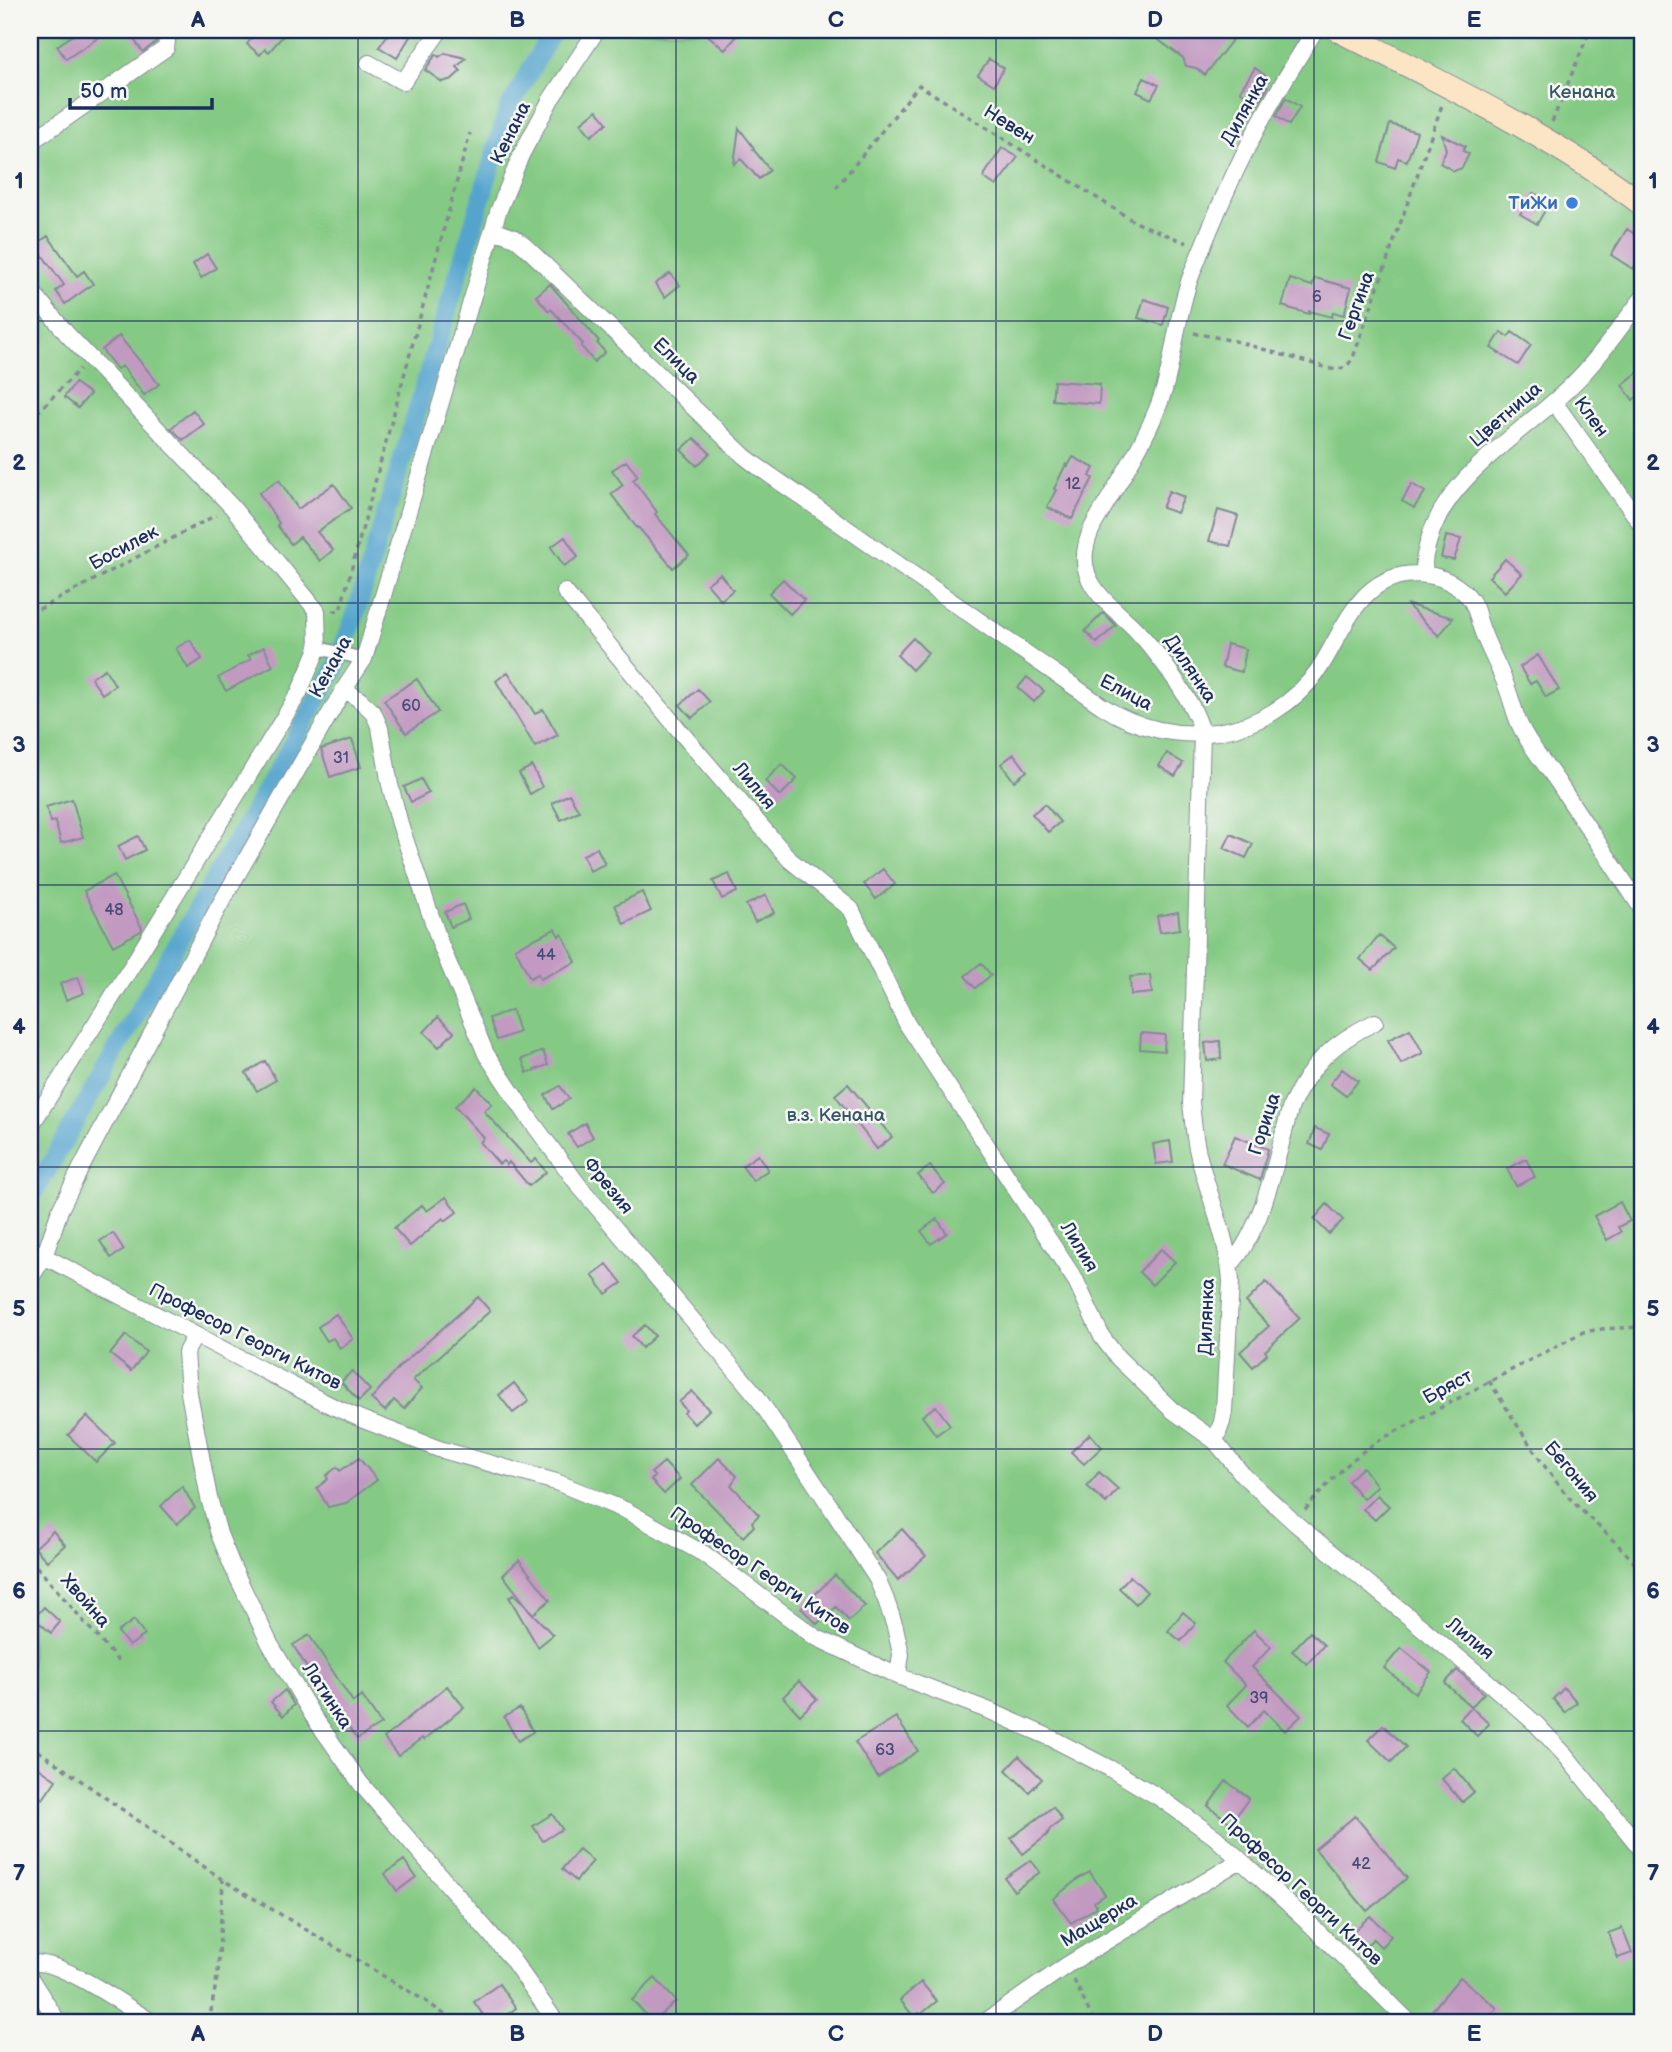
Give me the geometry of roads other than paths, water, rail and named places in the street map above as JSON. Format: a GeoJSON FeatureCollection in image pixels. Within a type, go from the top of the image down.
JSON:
{"type":"FeatureCollection","features":[{"type":"Feature","properties":{"kind":"main road"},"geometry":{"type":"LineString","coordinates":[[1338,30],[1544,140],[1582,162],[1642,204]]}},
{"type":"Feature","properties":{"kind":"street"},"geometry":{"type":"LineString","coordinates":[[30,142],[166,48],[167,34],[164,30]]}},
{"type":"Feature","properties":{"kind":"street"},"geometry":{"type":"LineString","coordinates":[[369,63],[403,82],[440,30]]}},
{"type":"Feature","properties":{"kind":"street","name":"Кенана"},"geometry":{"type":"LineString","coordinates":[[30,1279],[60,1210],[218,908],[364,659],[493,230],[512,176],[551,99],[597,30]]}},
{"type":"Feature","properties":{"kind":"street","name":"Дилянка"},"geometry":{"type":"LineString","coordinates":[[1215,1441],[1224,1410],[1231,1281],[1230,1265],[1197,1150],[1191,1103],[1202,734],[1200,721],[1191,704],[1146,641],[1089,579],[1084,553],[1088,536],[1138,448],[1160,402],[1186,290],[1247,147],[1315,30]]}},
{"type":"Feature","properties":{"kind":"street","name":"Елица"},"geometry":{"type":"LineString","coordinates":[[493,230],[515,238],[527,248],[744,456],[1128,722],[1175,734],[1202,734],[1240,727],[1270,713],[1297,694],[1318,670],[1367,594],[1376,587],[1395,577],[1406,575],[1426,575],[1448,582],[1471,598],[1476,607],[1481,629],[1523,732],[1642,909]]}},
{"type":"Feature","properties":{"kind":"street","name":"Кенана"},"geometry":{"type":"LineString","coordinates":[[30,289],[67,334],[232,507],[317,611],[318,648],[299,693],[30,1127]]}},
{"type":"Feature","properties":{"kind":"street","name":"Цветница"},"geometry":{"type":"LineString","coordinates":[[1426,575],[1423,566],[1429,536],[1451,494],[1472,471],[1580,377],[1642,299]]}},
{"type":"Feature","properties":{"kind":"street","name":"Клен"},"geometry":{"type":"LineString","coordinates":[[1554,402],[1642,525]]}},
{"type":"Feature","properties":{"kind":"street","name":"Лилия"},"geometry":{"type":"LineString","coordinates":[[565,592],[790,860],[851,909],[906,1024],[1076,1281],[1102,1337],[1137,1378],[1172,1410],[1215,1441],[1243,1475],[1295,1523],[1536,1724],[1566,1756],[1642,1850]]}},
{"type":"Feature","properties":{"kind":"street"},"geometry":{"type":"LineString","coordinates":[[318,648],[364,659]]}},
{"type":"Feature","properties":{"kind":"street","name":"Фрезия"},"geometry":{"type":"LineString","coordinates":[[344,689],[373,712],[380,727],[400,824],[440,943],[486,1054],[580,1186],[756,1395],[828,1503],[877,1579],[886,1600],[901,1654],[898,1676]]}},
{"type":"Feature","properties":{"kind":"street","name":"Горица"},"geometry":{"type":"LineString","coordinates":[[1230,1265],[1241,1254],[1255,1226],[1290,1106],[1298,1090],[1330,1049],[1353,1033],[1375,1023]]}},
{"type":"Feature","properties":{"kind":"street","name":"Професор Георги Китов"},"geometry":{"type":"LineString","coordinates":[[39,1254],[361,1419],[439,1448],[556,1482],[627,1511],[704,1554],[815,1637],[898,1676],[1051,1738],[1109,1768],[1160,1798],[1215,1836],[1304,1918],[1409,2022]]}},
{"type":"Feature","properties":{"kind":"street","name":"Латинка"},"geometry":{"type":"LineString","coordinates":[[195,1335],[186,1352],[189,1392],[209,1498],[223,1545],[270,1644],[313,1716],[361,1784],[511,1958],[556,2022]]}},
{"type":"Feature","properties":{"kind":"street","name":"Мащерка"},"geometry":{"type":"LineString","coordinates":[[985,2022],[1067,1965],[1240,1861]]}},
{"type":"Feature","properties":{"kind":"street"},"geometry":{"type":"LineString","coordinates":[[30,1964],[38,1961],[64,1969],[152,2022]]}},
{"type":"Feature","properties":{"kind":"street"},"geometry":{"type":"LineString","coordinates":[[30,1978],[58,2022]]}},
{"type":"Feature","properties":{"kind":"waterway"},"geometry":{"type":"LineString","coordinates":[[30,1200],[334,671],[354,619],[508,110],[553,30]]}},
{"type":"Feature","properties":{"kind":"place","name":"ТиЖи"},"geometry":{"type":"Point","coordinates":[1572,203]}},
{"type":"Feature","properties":{"kind":"park label","name":"в.з. Кенана"},"geometry":{"type":"Point","coordinates":[836,1115]}}]}
